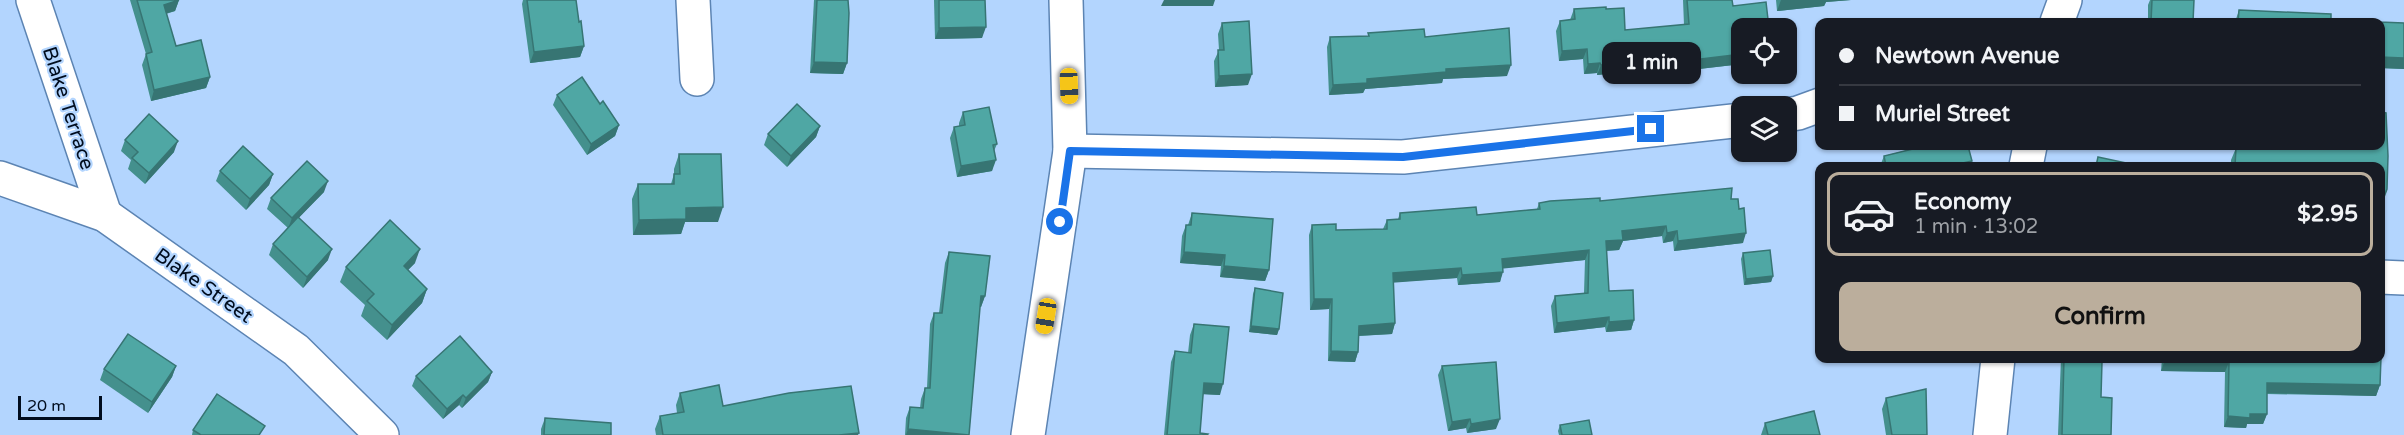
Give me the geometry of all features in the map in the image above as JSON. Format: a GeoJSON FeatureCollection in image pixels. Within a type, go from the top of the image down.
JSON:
{"type":"FeatureCollection","features":[{"type":"Feature","properties":{"kind":"street","name":"Blake Terrace"},"geometry":{"type":"LineString","coordinates":[[33,0],[105,215]]}},
{"type":"Feature","properties":{"kind":"street"},"geometry":{"type":"LineString","coordinates":[[693,0],[697,79]]}},
{"type":"Feature","properties":{"kind":"street"},"geometry":{"type":"LineString","coordinates":[[1028,435],[1070,151],[1066,0]]}},
{"type":"Feature","properties":{"kind":"street"},"geometry":{"type":"LineString","coordinates":[[2058,18],[2065,0]]}},
{"type":"Feature","properties":{"kind":"street"},"geometry":{"type":"LineString","coordinates":[[1797,113],[1815,107]]}},
{"type":"Feature","properties":{"kind":"street"},"geometry":{"type":"LineString","coordinates":[[1070,151],[1403,157],[1731,121]]}},
{"type":"Feature","properties":{"kind":"street","name":"Blake Street"},"geometry":{"type":"LineString","coordinates":[[0,178],[105,215],[296,350],[382,435]]}},
{"type":"Feature","properties":{"kind":"street"},"geometry":{"type":"LineString","coordinates":[[2385,277],[2404,278]]}},
{"type":"Feature","properties":{"kind":"street"},"geometry":{"type":"LineString","coordinates":[[1990,435],[1997,363]]}},
{"type":"Feature","properties":{"kind":"building"},"geometry":{"type":"Polygon","coordinates":[[[137,0],[179,0],[164,5],[176,46],[201,40],[210,77],[154,90],[146,54],[152,52],[137,0]]]}},
{"type":"Feature","properties":{"kind":"building"},"geometry":{"type":"Polygon","coordinates":[[[527,0],[576,0],[584,46],[534,52],[527,0]]]}},
{"type":"Feature","properties":{"kind":"building"},"geometry":{"type":"Polygon","coordinates":[[[817,0],[848,0],[847,63],[814,62],[817,0]]]}},
{"type":"Feature","properties":{"kind":"building"},"geometry":{"type":"Polygon","coordinates":[[[939,0],[985,0],[986,27],[939,28],[939,0]]]}},
{"type":"Feature","properties":{"kind":"building"},"geometry":{"type":"Polygon","coordinates":[[[1687,0],[1732,0],[1733,6],[1766,2],[1768,18],[1731,18],[1731,55],[1676,62],[1676,57],[1601,65],[1600,63],[1588,64],[1587,49],[1562,51],[1560,21],[1575,19],[1574,9],[1624,8],[1625,30],[1689,24],[1687,0]]]}},
{"type":"Feature","properties":{"kind":"building"},"geometry":{"type":"Polygon","coordinates":[[[2152,0],[2194,0],[2193,18],[2151,18],[2152,0]]]}},
{"type":"Feature","properties":{"kind":"building"},"geometry":{"type":"Polygon","coordinates":[[[2239,10],[2331,14],[2331,18],[2238,18],[2239,10]]]}},
{"type":"Feature","properties":{"kind":"building"},"geometry":{"type":"Polygon","coordinates":[[[1249,21],[1252,74],[1219,76],[1218,50],[1224,50],[1222,23],[1249,21]]]}},
{"type":"Feature","properties":{"kind":"building"},"geometry":{"type":"Polygon","coordinates":[[[2385,22],[2404,23],[2404,58],[2385,57],[2385,22]]]}},
{"type":"Feature","properties":{"kind":"building"},"geometry":{"type":"Polygon","coordinates":[[[1509,28],[1511,65],[1446,69],[1446,72],[1367,79],[1367,83],[1333,85],[1330,37],[1369,36],[1368,33],[1424,29],[1425,37],[1509,28]]]}},
{"type":"Feature","properties":{"kind":"building"},"geometry":{"type":"Polygon","coordinates":[[[582,77],[600,104],[603,101],[619,125],[591,144],[557,95],[582,77]]]}},
{"type":"Feature","properties":{"kind":"building"},"geometry":{"type":"Polygon","coordinates":[[[797,104],[820,126],[791,156],[768,134],[797,104]]]}},
{"type":"Feature","properties":{"kind":"building"},"geometry":{"type":"Polygon","coordinates":[[[989,107],[997,144],[993,145],[996,160],[961,166],[954,127],[965,125],[963,112],[989,107]]]}},
{"type":"Feature","properties":{"kind":"building"},"geometry":{"type":"Polygon","coordinates":[[[2386,113],[2388,156],[2385,194],[2385,162],[2235,162],[2236,150],[2385,150],[2386,113]]]}},
{"type":"Feature","properties":{"kind":"building"},"geometry":{"type":"Polygon","coordinates":[[[149,114],[178,141],[149,173],[132,158],[138,152],[125,140],[149,114]]]}},
{"type":"Feature","properties":{"kind":"building"},"geometry":{"type":"Polygon","coordinates":[[[243,146],[273,174],[250,199],[220,171],[243,146]]]}},
{"type":"Feature","properties":{"kind":"building"},"geometry":{"type":"Polygon","coordinates":[[[1909,150],[1969,150],[1972,161],[1885,162],[1884,156],[1909,150]]]}},
{"type":"Feature","properties":{"kind":"building"},"geometry":{"type":"Polygon","coordinates":[[[679,154],[721,154],[723,207],[686,208],[686,219],[639,220],[638,184],[674,184],[674,174],[680,174],[679,154]]]}},
{"type":"Feature","properties":{"kind":"building"},"geometry":{"type":"Polygon","coordinates":[[[2098,157],[2122,162],[2097,162],[2098,157]]]}},
{"type":"Feature","properties":{"kind":"building"},"geometry":{"type":"Polygon","coordinates":[[[307,161],[328,181],[292,218],[271,198],[307,161]]]}},
{"type":"Feature","properties":{"kind":"building"},"geometry":{"type":"Polygon","coordinates":[[[1732,188],[1731,199],[1738,199],[1739,209],[1744,208],[1746,233],[1678,241],[1677,231],[1667,233],[1666,226],[1622,231],[1623,240],[1606,241],[1609,291],[1633,290],[1634,320],[1609,322],[1609,317],[1557,323],[1555,296],[1588,293],[1589,250],[1502,259],[1503,272],[1462,275],[1461,268],[1393,273],[1395,323],[1359,326],[1358,352],[1331,351],[1332,299],[1314,299],[1312,225],[1336,224],[1336,230],[1387,229],[1387,220],[1400,219],[1400,213],[1476,207],[1477,215],[1540,209],[1539,203],[1550,201],[1600,198],[1600,201],[1732,188]]]}},
{"type":"Feature","properties":{"kind":"building"},"geometry":{"type":"Polygon","coordinates":[[[1192,213],[1273,219],[1269,270],[1224,266],[1225,255],[1184,252],[1186,225],[1191,225],[1192,213]]]}},
{"type":"Feature","properties":{"kind":"building"},"geometry":{"type":"Polygon","coordinates":[[[298,217],[332,249],[307,277],[273,244],[298,217]]]}},
{"type":"Feature","properties":{"kind":"building"},"geometry":{"type":"Polygon","coordinates":[[[390,220],[420,249],[404,266],[427,289],[392,325],[367,301],[374,294],[346,267],[390,220]]]}},
{"type":"Feature","properties":{"kind":"building"},"geometry":{"type":"Polygon","coordinates":[[[1770,250],[1773,276],[1746,279],[1743,253],[1770,250]]]}},
{"type":"Feature","properties":{"kind":"building"},"geometry":{"type":"Polygon","coordinates":[[[949,252],[990,256],[985,296],[981,296],[969,435],[908,429],[910,407],[923,408],[925,388],[930,388],[934,313],[942,313],[949,252]]]}},
{"type":"Feature","properties":{"kind":"building"},"geometry":{"type":"Polygon","coordinates":[[[1255,288],[1283,293],[1279,329],[1251,326],[1255,288]]]}},
{"type":"Feature","properties":{"kind":"building"},"geometry":{"type":"Polygon","coordinates":[[[1194,324],[1229,327],[1223,384],[1204,383],[1200,433],[1207,435],[1167,435],[1175,351],[1191,353],[1194,324]]]}},
{"type":"Feature","properties":{"kind":"building"},"geometry":{"type":"Polygon","coordinates":[[[128,334],[176,366],[152,402],[104,369],[128,334]]]}},
{"type":"Feature","properties":{"kind":"building"},"geometry":{"type":"Polygon","coordinates":[[[460,336],[492,372],[466,398],[463,395],[447,409],[416,376],[460,336]]]}},
{"type":"Feature","properties":{"kind":"building"},"geometry":{"type":"Polygon","coordinates":[[[1496,362],[1500,419],[1471,424],[1470,419],[1452,422],[1442,366],[1496,362]]]}},
{"type":"Feature","properties":{"kind":"building"},"geometry":{"type":"Polygon","coordinates":[[[2064,363],[2102,363],[2101,397],[2112,398],[2111,435],[2062,435],[2064,363]]]}},
{"type":"Feature","properties":{"kind":"building"},"geometry":{"type":"Polygon","coordinates":[[[2229,363],[2381,363],[2380,385],[2267,383],[2267,414],[2250,414],[2250,418],[2228,416],[2229,363]]]}},
{"type":"Feature","properties":{"kind":"building"},"geometry":{"type":"Polygon","coordinates":[[[719,385],[723,406],[789,393],[851,386],[859,433],[663,435],[660,416],[684,412],[680,393],[719,385]]]}},
{"type":"Feature","properties":{"kind":"building"},"geometry":{"type":"Polygon","coordinates":[[[1926,389],[1927,435],[1892,435],[1886,398],[1926,389]]]}},
{"type":"Feature","properties":{"kind":"building"},"geometry":{"type":"Polygon","coordinates":[[[217,394],[265,426],[259,435],[201,435],[193,430],[217,394]]]}},
{"type":"Feature","properties":{"kind":"building"},"geometry":{"type":"Polygon","coordinates":[[[1814,411],[1820,435],[1768,435],[1765,423],[1814,411]]]}},
{"type":"Feature","properties":{"kind":"building"},"geometry":{"type":"Polygon","coordinates":[[[545,418],[611,423],[611,435],[544,435],[545,418]]]}},
{"type":"Feature","properties":{"kind":"building"},"geometry":{"type":"Polygon","coordinates":[[[1589,420],[1592,435],[1562,435],[1560,425],[1589,420]]]}},
{"type":"Feature","properties":{"kind":"route"},"geometry":{"type":"LineString","coordinates":[[1060,222],[1070,151],[1403,157],[1651,129]]}}]}
